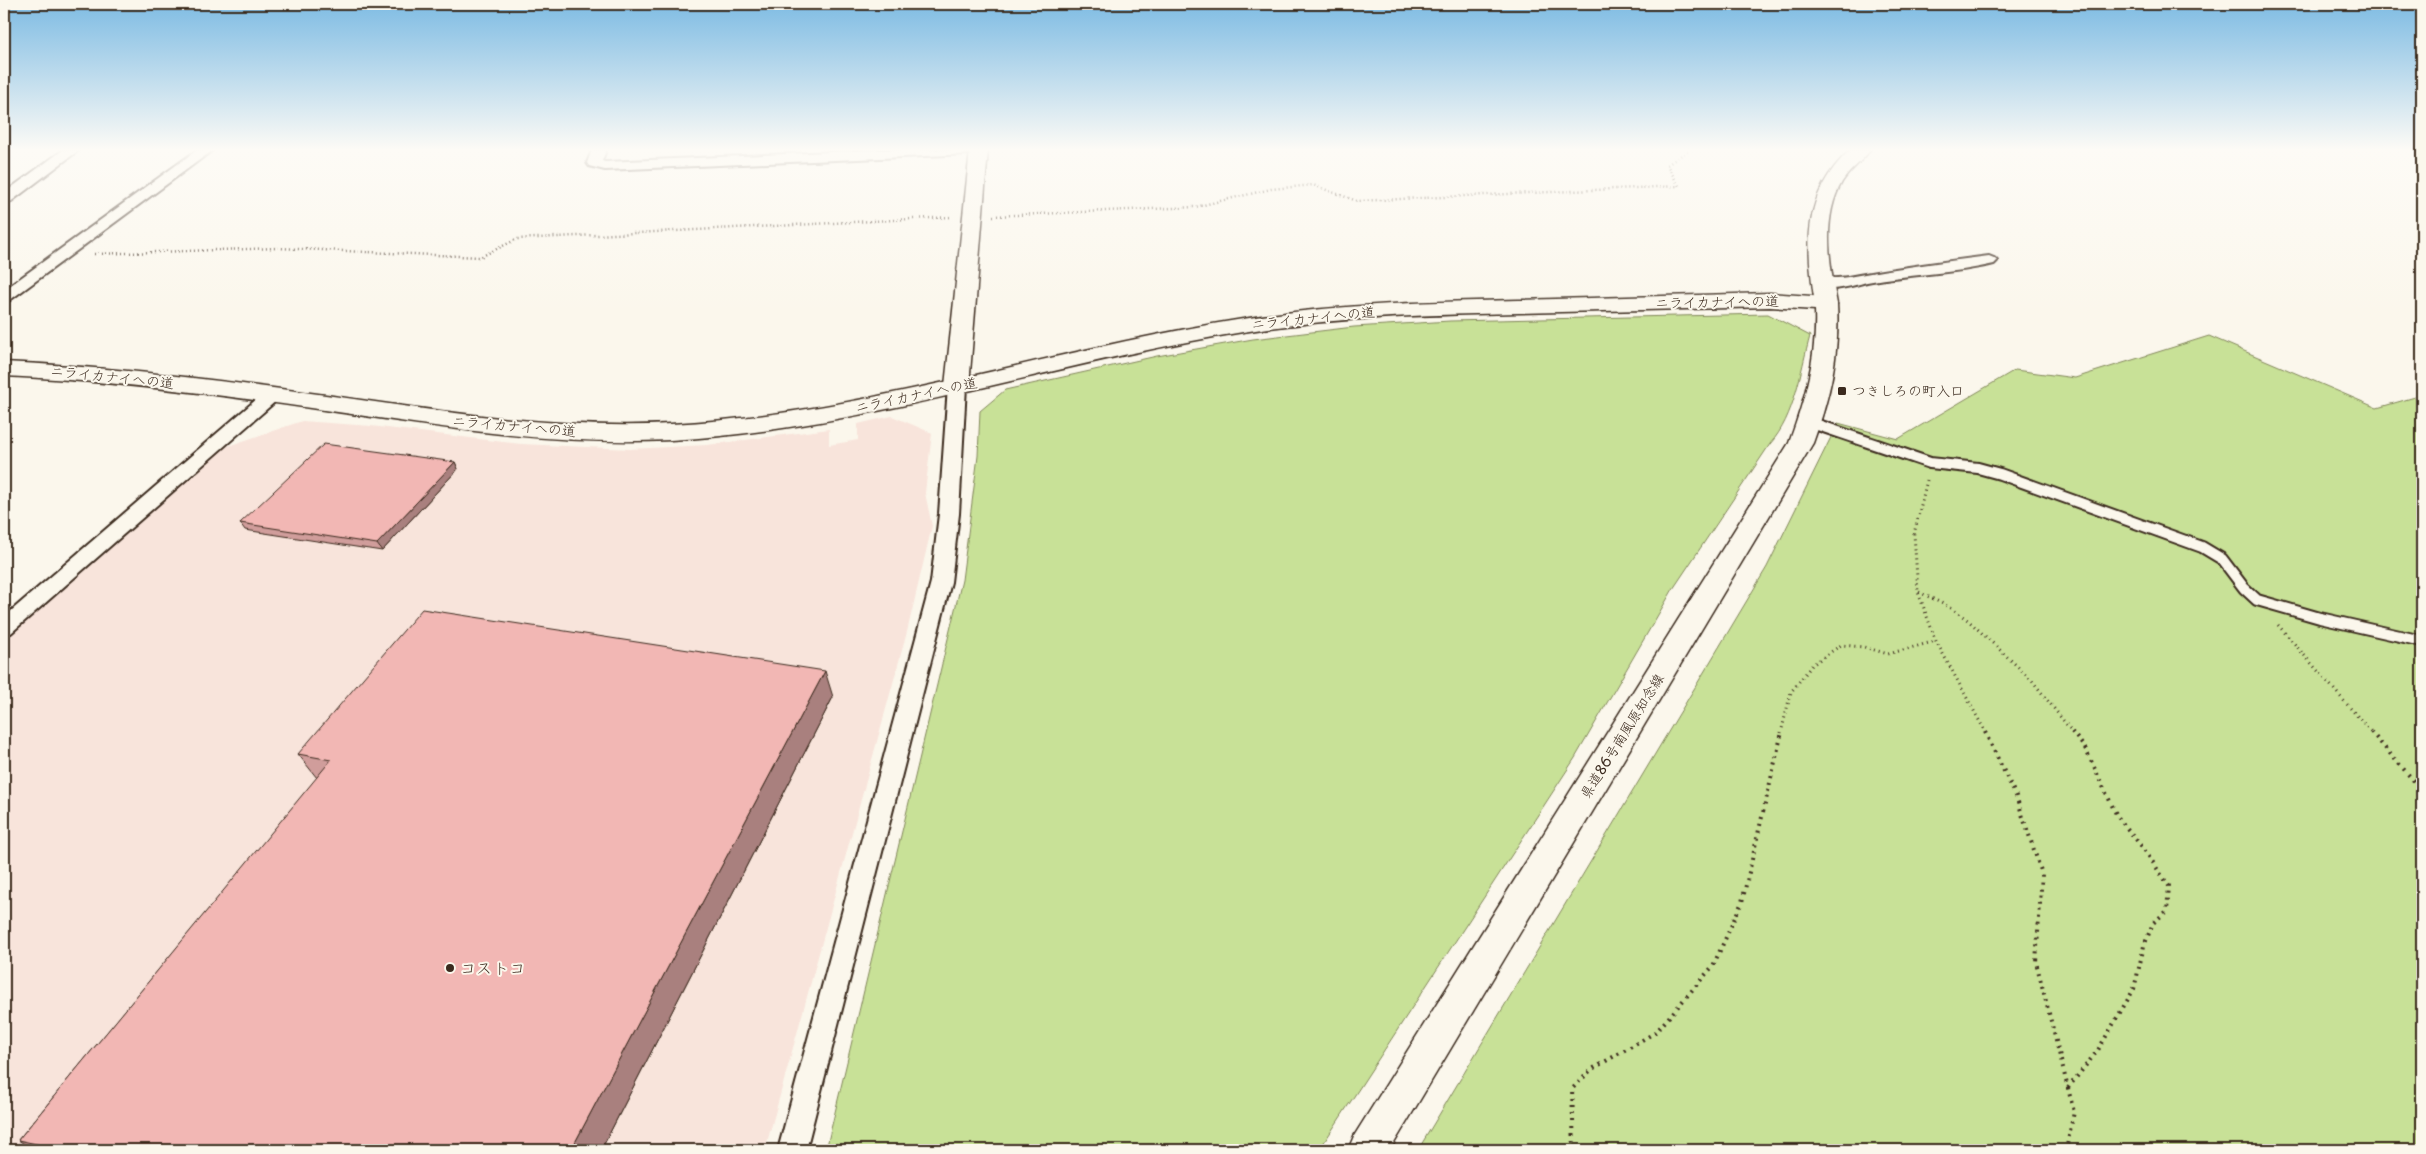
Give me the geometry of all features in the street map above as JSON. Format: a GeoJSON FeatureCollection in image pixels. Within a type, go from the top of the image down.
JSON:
{"type":"FeatureCollection","features":[{"type":"Feature","properties":{"kind":"main road"},"geometry":{"type":"LineString","coordinates":[[958,386],[974,204]]}},
{"type":"Feature","properties":{"kind":"main road","name":"県道86号南風原知念線"},"geometry":{"type":"LineString","coordinates":[[1368,1150],[1797,450],[1809,422],[1823,379],[1828,325],[1819,250],[1819,224],[1823,204]]}},
{"type":"Feature","properties":{"kind":"main road","name":"ニライカナイへの道"},"geometry":{"type":"LineString","coordinates":[[4,369],[112,376],[488,425],[580,433],[627,434],[715,430],[821,415],[1160,341],[1244,325],[1320,316],[1398,310],[1770,300],[1825,294]]}},
{"type":"Feature","properties":{"kind":"street"},"geometry":{"type":"LineString","coordinates":[[4,297],[131,204]]}},
{"type":"Feature","properties":{"kind":"street"},"geometry":{"type":"LineString","coordinates":[[1825,294],[1837,284],[1891,273],[1989,261]]}},
{"type":"Feature","properties":{"kind":"street"},"geometry":{"type":"LineString","coordinates":[[792,1150],[941,582],[949,514],[958,386]]}},
{"type":"Feature","properties":{"kind":"street"},"geometry":{"type":"LineString","coordinates":[[4,628],[271,396]]}},
{"type":"Feature","properties":{"kind":"lane"},"geometry":{"type":"LineString","coordinates":[[1809,422],[1930,463],[1978,468],[2000,474],[2202,547],[2222,559],[2244,588],[2257,600],[2320,618],[2422,641]]}},
{"type":"Feature","properties":{"kind":"path"},"geometry":{"type":"LineString","coordinates":[[60,255],[278,248],[480,257],[517,239],[1195,207],[1208,204]]}},
{"type":"Feature","properties":{"kind":"path"},"geometry":{"type":"LineString","coordinates":[[1930,463],[1914,534],[1918,592],[1936,641],[1974,710],[2016,796],[2042,874],[2036,962],[2074,1112],[2066,1150]]}},
{"type":"Feature","properties":{"kind":"path"},"geometry":{"type":"LineString","coordinates":[[1918,592],[1952,609],[1969,622],[2031,679],[2085,748],[2117,816],[2143,848],[2169,886],[2166,911],[2153,923],[2144,946],[2134,989],[2098,1050],[2068,1088]]}},
{"type":"Feature","properties":{"kind":"path"},"geometry":{"type":"LineString","coordinates":[[2257,600],[2422,790]]}},
{"type":"Feature","properties":{"kind":"path"},"geometry":{"type":"LineString","coordinates":[[1574,1150],[1572,1089],[1592,1069],[1656,1032],[1713,966],[1742,902],[1791,692],[1812,665],[1841,645],[1864,647],[1888,654],[1936,641]]}},
{"type":"Feature","properties":{"kind":"shaded area"},"geometry":{"type":"Polygon","coordinates":[[[892,416],[932,433],[925,493],[932,526],[907,632],[765,1150],[4,1150],[4,639],[225,447],[302,421],[371,426],[521,444],[630,449],[707,445],[829,429],[829,445],[858,440],[858,424],[892,416]]]}},
{"type":"Feature","properties":{"kind":"green space"},"geometry":{"type":"Polygon","coordinates":[[[1768,314],[1810,336],[1796,393],[1785,420],[1673,589],[1575,758],[1319,1150],[826,1150],[962,580],[978,456],[980,411],[1005,390],[1157,356],[1253,339],[1354,327],[1450,321],[1768,314]]]}},
{"type":"Feature","properties":{"kind":"green space"},"geometry":{"type":"Polygon","coordinates":[[[2209,336],[2377,408],[2422,395],[2422,1150],[1418,1150],[1767,567],[1838,423],[1898,439],[2015,370],[2075,378],[2209,336]]]}},
{"type":"Feature","properties":{"kind":"building"},"geometry":{"type":"Polygon","coordinates":[[[324,444],[455,462],[377,544],[240,523],[324,444]]]}},
{"type":"Feature","properties":{"kind":"building","name":"コストコ"},"geometry":{"type":"Polygon","coordinates":[[[422,609],[825,671],[571,1150],[64,1150],[18,1140],[331,760],[298,754],[422,609]]]}},
{"type":"Feature","properties":{"kind":"place","name":"つきしろの町入口"},"geometry":{"type":"Point","coordinates":[1842,391]}},
{"type":"Feature","properties":{"kind":"place","name":"コストコ"},"geometry":{"type":"Point","coordinates":[450,968]}}]}
